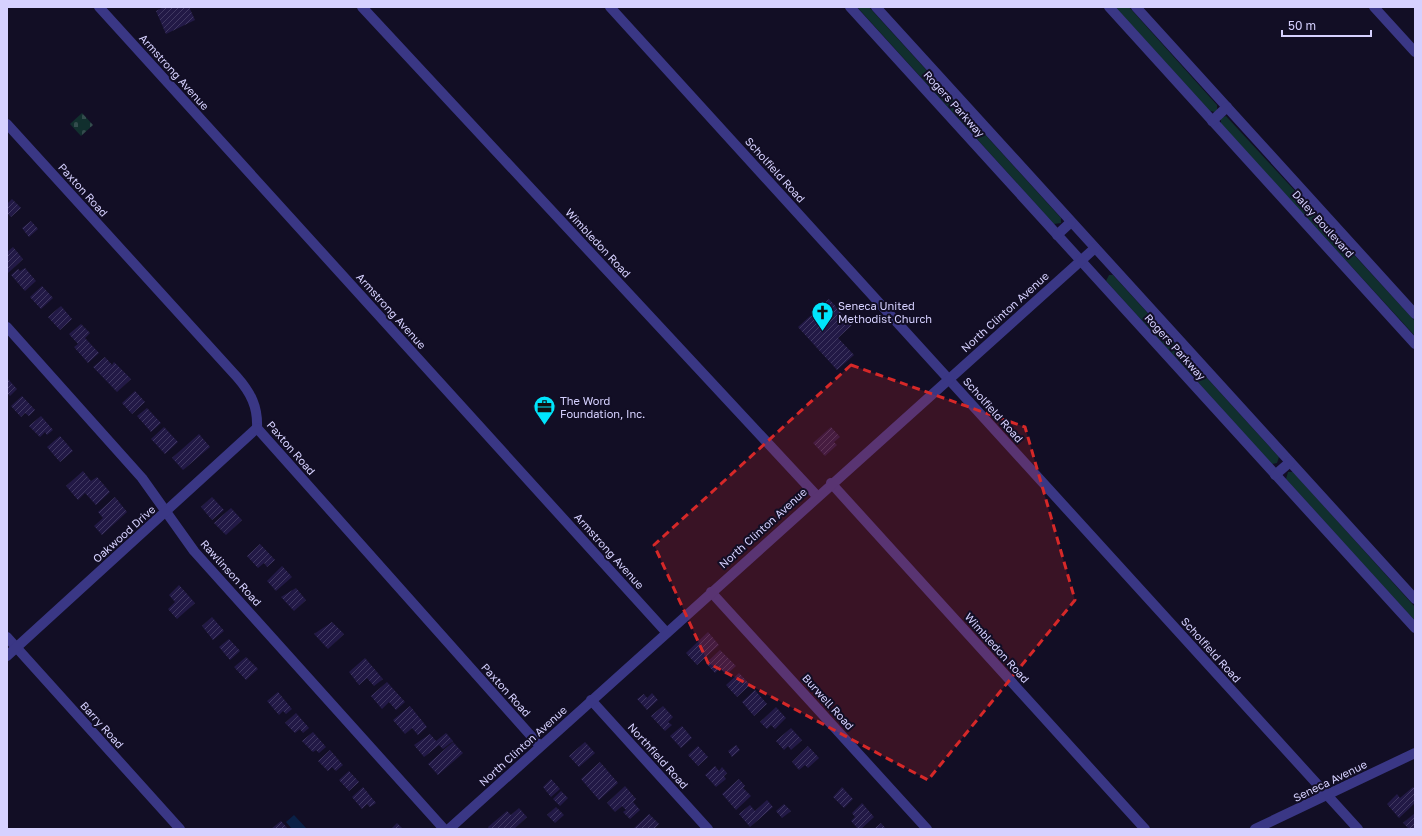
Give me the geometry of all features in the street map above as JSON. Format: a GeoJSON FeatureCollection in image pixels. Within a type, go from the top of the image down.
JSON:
{"type":"FeatureCollection","features":[{"type":"Feature","properties":{"kind":"street","name":"Armstrong Avenue"},"geometry":{"type":"LineString","coordinates":[[99,7],[666,632]]}},
{"type":"Feature","properties":{"kind":"street","name":"Wimbledon Road"},"geometry":{"type":"LineString","coordinates":[[362,7],[817,496]]}},
{"type":"Feature","properties":{"kind":"street","name":"Scholfield Road"},"geometry":{"type":"LineString","coordinates":[[610,7],[1358,829]]}},
{"type":"Feature","properties":{"kind":"street","name":"Rogers Parkway"},"geometry":{"type":"LineString","coordinates":[[850,7],[1415,628]]}},
{"type":"Feature","properties":{"kind":"street","name":"Rogers Parkway"},"geometry":{"type":"LineString","coordinates":[[876,7],[1415,599]]}},
{"type":"Feature","properties":{"kind":"street","name":"Daley Boulevard"},"geometry":{"type":"LineString","coordinates":[[1109,7],[1415,344]]}},
{"type":"Feature","properties":{"kind":"street","name":"Daley Boulevard"},"geometry":{"type":"LineString","coordinates":[[1136,7],[1415,314]]}},
{"type":"Feature","properties":{"kind":"street"},"geometry":{"type":"LineString","coordinates":[[1374,7],[1415,52]]}},
{"type":"Feature","properties":{"kind":"street"},"geometry":{"type":"LineString","coordinates":[[1212,121],[1227,108]]}},
{"type":"Feature","properties":{"kind":"street","name":"Paxton Road"},"geometry":{"type":"LineString","coordinates":[[7,124],[246,388],[256,407],[257,428],[540,746]]}},
{"type":"Feature","properties":{"kind":"street"},"geometry":{"type":"LineString","coordinates":[[1057,235],[1071,222]]}},
{"type":"Feature","properties":{"kind":"street","name":"North Clinton Avenue"},"geometry":{"type":"LineString","coordinates":[[449,829],[831,483],[1095,248]]}},
{"type":"Feature","properties":{"kind":"street","name":"Rawlinson Road"},"geometry":{"type":"LineString","coordinates":[[7,327],[142,478],[194,551],[444,829]]}},
{"type":"Feature","properties":{"kind":"street","name":"Oakwood Drive"},"geometry":{"type":"LineString","coordinates":[[7,656],[257,428]]}},
{"type":"Feature","properties":{"kind":"street"},"geometry":{"type":"LineString","coordinates":[[1276,475],[1290,462]]}},
{"type":"Feature","properties":{"kind":"street","name":"Wimbledon Road"},"geometry":{"type":"LineString","coordinates":[[831,483],[1145,829]]}},
{"type":"Feature","properties":{"kind":"street","name":"Burwell Road"},"geometry":{"type":"LineString","coordinates":[[711,592],[927,829]]}},
{"type":"Feature","properties":{"kind":"street","name":"Barry Road"},"geometry":{"type":"LineString","coordinates":[[7,637],[180,829]]}},
{"type":"Feature","properties":{"kind":"street","name":"Northfield Road"},"geometry":{"type":"LineString","coordinates":[[591,700],[708,829]]}},
{"type":"Feature","properties":{"kind":"street","name":"Seneca Avenue"},"geometry":{"type":"LineString","coordinates":[[1255,829],[1328,796],[1415,753]]}},
{"type":"Feature","properties":{"kind":"highlighted area"},"geometry":{"type":"Polygon","coordinates":[[[851,365],[1025,427],[1075,600],[928,780],[708,663],[654,545],[851,365]]]}},
{"type":"Feature","properties":{"kind":"green space"},"geometry":{"type":"Polygon","coordinates":[[[857,7],[869,7],[1061,218],[1061,223],[1054,224],[857,7]]]}},
{"type":"Feature","properties":{"kind":"green space"},"geometry":{"type":"Polygon","coordinates":[[[1115,7],[1129,7],[1217,105],[1217,110],[1215,112],[1210,111],[1115,7]]]}},
{"type":"Feature","properties":{"kind":"green space"},"geometry":{"type":"Polygon","coordinates":[[[82,113],[93,125],[81,136],[70,124],[82,113]]]}},
{"type":"Feature","properties":{"kind":"green space"},"geometry":{"type":"Polygon","coordinates":[[[1226,116],[1415,321],[1415,336],[1221,124],[1221,118],[1226,116]]]}},
{"type":"Feature","properties":{"kind":"green space"},"geometry":{"type":"Polygon","coordinates":[[[1109,275],[1113,275],[1279,457],[1277,463],[1272,464],[1106,281],[1109,275]]]}},
{"type":"Feature","properties":{"kind":"green space"},"geometry":{"type":"Polygon","coordinates":[[[1288,472],[1293,472],[1415,607],[1415,621],[1286,479],[1288,472]]]}},
{"type":"Feature","properties":{"kind":"water"},"geometry":{"type":"Polygon","coordinates":[[[294,815],[307,829],[292,829],[286,822],[294,815]]]}},
{"type":"Feature","properties":{"kind":"building"},"geometry":{"type":"Polygon","coordinates":[[[164,7],[189,7],[195,20],[166,34],[156,11],[164,7]]]}},
{"type":"Feature","properties":{"kind":"building"},"geometry":{"type":"Polygon","coordinates":[[[12,199],[21,208],[11,217],[7,213],[7,204],[12,199]]]}},
{"type":"Feature","properties":{"kind":"building"},"geometry":{"type":"Polygon","coordinates":[[[31,221],[38,229],[29,237],[22,228],[31,221]]]}},
{"type":"Feature","properties":{"kind":"building"},"geometry":{"type":"Polygon","coordinates":[[[13,247],[23,259],[7,274],[7,252],[13,247]]]}},
{"type":"Feature","properties":{"kind":"building"},"geometry":{"type":"Polygon","coordinates":[[[25,268],[36,281],[25,291],[11,275],[18,269],[20,271],[25,268]]]}},
{"type":"Feature","properties":{"kind":"building"},"geometry":{"type":"Polygon","coordinates":[[[42,286],[53,298],[41,309],[30,297],[42,286]]]}},
{"type":"Feature","properties":{"kind":"building","name":"Seneca United Methodist Church"},"geometry":{"type":"Polygon","coordinates":[[[829,299],[852,325],[838,338],[854,355],[837,370],[798,327],[829,299]]]}},
{"type":"Feature","properties":{"kind":"building"},"geometry":{"type":"Polygon","coordinates":[[[61,306],[72,319],[60,330],[48,317],[61,306]]]}},
{"type":"Feature","properties":{"kind":"building"},"geometry":{"type":"Polygon","coordinates":[[[81,324],[90,333],[85,338],[99,353],[88,363],[74,347],[78,344],[69,334],[81,324]]]}},
{"type":"Feature","properties":{"kind":"building"},"geometry":{"type":"Polygon","coordinates":[[[105,357],[112,365],[114,362],[131,379],[117,392],[93,367],[105,357]]]}},
{"type":"Feature","properties":{"kind":"building"},"geometry":{"type":"Polygon","coordinates":[[[7,378],[17,389],[10,396],[7,393],[7,378]]]}},
{"type":"Feature","properties":{"kind":"building"},"geometry":{"type":"Polygon","coordinates":[[[135,391],[145,402],[132,414],[122,403],[135,391]]]}},
{"type":"Feature","properties":{"kind":"building"},"geometry":{"type":"Polygon","coordinates":[[[22,396],[35,410],[29,416],[25,413],[21,417],[11,406],[22,396]]]}},
{"type":"Feature","properties":{"kind":"building"},"geometry":{"type":"Polygon","coordinates":[[[147,408],[161,423],[151,432],[137,416],[147,408]]]}},
{"type":"Feature","properties":{"kind":"building"},"geometry":{"type":"Polygon","coordinates":[[[41,416],[53,430],[47,435],[45,432],[40,437],[29,426],[41,416]]]}},
{"type":"Feature","properties":{"kind":"building"},"geometry":{"type":"Polygon","coordinates":[[[164,427],[178,442],[165,454],[151,439],[164,427]]]}},
{"type":"Feature","properties":{"kind":"building"},"geometry":{"type":"Polygon","coordinates":[[[831,427],[840,437],[834,442],[837,445],[825,456],[813,443],[831,427]]]}},
{"type":"Feature","properties":{"kind":"building"},"geometry":{"type":"Polygon","coordinates":[[[199,434],[210,447],[183,470],[172,458],[199,434]]]}},
{"type":"Feature","properties":{"kind":"building"},"geometry":{"type":"Polygon","coordinates":[[[60,436],[73,451],[60,462],[47,447],[60,436]]]}},
{"type":"Feature","properties":{"kind":"building"},"geometry":{"type":"Polygon","coordinates":[[[83,471],[91,481],[97,477],[110,492],[96,505],[85,493],[78,500],[66,486],[83,471]]]}},
{"type":"Feature","properties":{"kind":"building"},"geometry":{"type":"Polygon","coordinates":[[[115,497],[127,512],[102,535],[94,526],[103,518],[98,512],[115,497]]]}},
{"type":"Feature","properties":{"kind":"building"},"geometry":{"type":"Polygon","coordinates":[[[212,497],[224,510],[212,520],[201,507],[212,497]]]}},
{"type":"Feature","properties":{"kind":"building"},"geometry":{"type":"Polygon","coordinates":[[[231,508],[242,520],[226,535],[214,523],[231,508]]]}},
{"type":"Feature","properties":{"kind":"building"},"geometry":{"type":"Polygon","coordinates":[[[260,544],[275,560],[267,567],[264,563],[258,568],[247,556],[260,544]]]}},
{"type":"Feature","properties":{"kind":"building"},"geometry":{"type":"Polygon","coordinates":[[[282,566],[292,577],[276,591],[267,581],[282,566]]]}},
{"type":"Feature","properties":{"kind":"building"},"geometry":{"type":"Polygon","coordinates":[[[179,585],[195,603],[177,619],[168,609],[175,602],[169,595],[179,585]]]}},
{"type":"Feature","properties":{"kind":"building"},"geometry":{"type":"Polygon","coordinates":[[[296,588],[306,600],[294,611],[281,597],[296,588]]]}},
{"type":"Feature","properties":{"kind":"building"},"geometry":{"type":"Polygon","coordinates":[[[212,617],[224,631],[213,640],[202,626],[212,617]]]}},
{"type":"Feature","properties":{"kind":"building"},"geometry":{"type":"Polygon","coordinates":[[[332,622],[344,634],[328,649],[314,634],[332,622]]]}},
{"type":"Feature","properties":{"kind":"building"},"geometry":{"type":"Polygon","coordinates":[[[708,632],[719,645],[697,665],[686,653],[708,632]]]}},
{"type":"Feature","properties":{"kind":"building"},"geometry":{"type":"Polygon","coordinates":[[[229,639],[240,651],[230,660],[219,647],[229,639]]]}},
{"type":"Feature","properties":{"kind":"building"},"geometry":{"type":"Polygon","coordinates":[[[720,650],[736,666],[726,675],[720,668],[715,673],[706,663],[720,650]]]}},
{"type":"Feature","properties":{"kind":"building"},"geometry":{"type":"Polygon","coordinates":[[[246,657],[258,669],[246,680],[234,667],[246,657]]]}},
{"type":"Feature","properties":{"kind":"building"},"geometry":{"type":"Polygon","coordinates":[[[365,658],[383,679],[374,686],[367,678],[359,685],[349,672],[365,658]]]}},
{"type":"Feature","properties":{"kind":"building"},"geometry":{"type":"Polygon","coordinates":[[[739,673],[750,685],[737,697],[726,685],[739,673]]]}},
{"type":"Feature","properties":{"kind":"building"},"geometry":{"type":"Polygon","coordinates":[[[387,682],[405,702],[396,710],[389,702],[382,709],[371,696],[387,682]]]}},
{"type":"Feature","properties":{"kind":"building"},"geometry":{"type":"Polygon","coordinates":[[[755,690],[767,704],[754,716],[742,702],[755,690]]]}},
{"type":"Feature","properties":{"kind":"building"},"geometry":{"type":"Polygon","coordinates":[[[278,692],[292,709],[286,714],[283,711],[279,715],[267,701],[278,692]]]}},
{"type":"Feature","properties":{"kind":"building"},"geometry":{"type":"Polygon","coordinates":[[[652,693],[658,700],[647,710],[637,699],[644,694],[647,698],[652,693]]]}},
{"type":"Feature","properties":{"kind":"building"},"geometry":{"type":"Polygon","coordinates":[[[410,706],[427,727],[418,735],[412,728],[405,734],[393,720],[410,706]]]}},
{"type":"Feature","properties":{"kind":"building"},"geometry":{"type":"Polygon","coordinates":[[[663,706],[673,717],[668,722],[672,725],[665,731],[651,716],[663,706]]]}},
{"type":"Feature","properties":{"kind":"building"},"geometry":{"type":"Polygon","coordinates":[[[776,707],[786,718],[775,729],[771,725],[767,729],[760,722],[776,707]]]}},
{"type":"Feature","properties":{"kind":"building"},"geometry":{"type":"Polygon","coordinates":[[[296,713],[309,728],[303,733],[300,729],[295,733],[285,723],[296,713]]]}},
{"type":"Feature","properties":{"kind":"building"},"geometry":{"type":"Polygon","coordinates":[[[682,726],[692,738],[681,748],[670,736],[682,726]]]}},
{"type":"Feature","properties":{"kind":"building"},"geometry":{"type":"Polygon","coordinates":[[[791,728],[802,740],[791,750],[788,746],[784,750],[776,741],[791,728]]]}},
{"type":"Feature","properties":{"kind":"building"},"geometry":{"type":"Polygon","coordinates":[[[313,732],[326,747],[319,753],[316,750],[313,752],[302,741],[313,732]]]}},
{"type":"Feature","properties":{"kind":"building"},"geometry":{"type":"Polygon","coordinates":[[[446,733],[453,741],[443,749],[439,745],[424,757],[414,745],[430,734],[436,741],[446,733]]]}},
{"type":"Feature","properties":{"kind":"building"},"geometry":{"type":"Polygon","coordinates":[[[453,742],[463,753],[438,775],[428,764],[453,742]]]}},
{"type":"Feature","properties":{"kind":"building"},"geometry":{"type":"Polygon","coordinates":[[[585,742],[595,753],[579,767],[569,756],[585,742]]]}},
{"type":"Feature","properties":{"kind":"building"},"geometry":{"type":"Polygon","coordinates":[[[736,745],[740,750],[732,757],[728,751],[736,745]]]}},
{"type":"Feature","properties":{"kind":"building"},"geometry":{"type":"Polygon","coordinates":[[[698,746],[708,757],[698,766],[688,755],[698,746]]]}},
{"type":"Feature","properties":{"kind":"building"},"geometry":{"type":"Polygon","coordinates":[[[808,746],[819,758],[808,768],[805,765],[799,770],[792,762],[808,746]]]}},
{"type":"Feature","properties":{"kind":"building"},"geometry":{"type":"Polygon","coordinates":[[[330,750],[343,765],[336,771],[332,767],[328,771],[318,761],[330,750]]]}},
{"type":"Feature","properties":{"kind":"building"},"geometry":{"type":"Polygon","coordinates":[[[600,762],[618,783],[599,800],[581,779],[600,762]]]}},
{"type":"Feature","properties":{"kind":"building"},"geometry":{"type":"Polygon","coordinates":[[[715,766],[719,771],[722,767],[727,773],[724,776],[726,779],[716,787],[705,775],[715,766]]]}},
{"type":"Feature","properties":{"kind":"building"},"geometry":{"type":"Polygon","coordinates":[[[349,771],[359,782],[349,791],[339,780],[349,771]]]}},
{"type":"Feature","properties":{"kind":"building"},"geometry":{"type":"Polygon","coordinates":[[[551,779],[560,789],[551,797],[543,787],[551,779]]]}},
{"type":"Feature","properties":{"kind":"building"},"geometry":{"type":"Polygon","coordinates":[[[739,779],[745,786],[743,788],[751,796],[736,810],[722,794],[739,779]]]}},
{"type":"Feature","properties":{"kind":"building"},"geometry":{"type":"Polygon","coordinates":[[[625,786],[636,799],[633,802],[640,810],[630,819],[623,812],[626,810],[622,806],[615,812],[607,803],[625,786]]]}},
{"type":"Feature","properties":{"kind":"building"},"geometry":{"type":"Polygon","coordinates":[[[363,787],[376,803],[370,807],[367,804],[362,809],[352,797],[363,787]]]}},
{"type":"Feature","properties":{"kind":"building"},"geometry":{"type":"Polygon","coordinates":[[[842,787],[853,799],[844,808],[833,797],[842,787]]]}},
{"type":"Feature","properties":{"kind":"building"},"geometry":{"type":"Polygon","coordinates":[[[1413,787],[1415,789],[1415,803],[1399,818],[1387,804],[1397,794],[1400,798],[1413,787]]]}},
{"type":"Feature","properties":{"kind":"building"},"geometry":{"type":"Polygon","coordinates":[[[561,791],[568,798],[560,806],[553,799],[561,791]]]}},
{"type":"Feature","properties":{"kind":"building"},"geometry":{"type":"Polygon","coordinates":[[[767,800],[773,807],[750,827],[739,814],[750,805],[755,811],[767,800]]]}},
{"type":"Feature","properties":{"kind":"building"},"geometry":{"type":"Polygon","coordinates":[[[862,803],[874,817],[861,829],[858,829],[851,821],[855,817],[852,813],[862,803]]]}},
{"type":"Feature","properties":{"kind":"building"},"geometry":{"type":"Polygon","coordinates":[[[784,804],[791,811],[782,818],[776,811],[784,804]]]}},
{"type":"Feature","properties":{"kind":"building"},"geometry":{"type":"Polygon","coordinates":[[[556,807],[564,815],[555,823],[547,815],[556,807]]]}},
{"type":"Feature","properties":{"kind":"building"},"geometry":{"type":"Polygon","coordinates":[[[519,808],[527,817],[514,829],[489,829],[488,827],[507,811],[511,815],[519,808]]]}},
{"type":"Feature","properties":{"kind":"building"},"geometry":{"type":"Polygon","coordinates":[[[1415,813],[1415,829],[1409,829],[1403,823],[1415,813]]]}},
{"type":"Feature","properties":{"kind":"building"},"geometry":{"type":"Polygon","coordinates":[[[649,814],[659,824],[654,829],[633,829],[649,814]]]}},
{"type":"Feature","properties":{"kind":"building"},"geometry":{"type":"Polygon","coordinates":[[[281,821],[288,829],[271,829],[281,821]]]}},
{"type":"Feature","properties":{"kind":"building"},"geometry":{"type":"Polygon","coordinates":[[[397,823],[403,829],[391,829],[397,823]]]}},
{"type":"Feature","properties":{"kind":"building"},"geometry":{"type":"Polygon","coordinates":[[[881,823],[886,829],[874,829],[881,823]]]}},
{"type":"Feature","properties":{"kind":"place","name":"Seneca United Methodist Church"},"geometry":{"type":"Point","coordinates":[823,332]}},
{"type":"Feature","properties":{"kind":"place","name":"The Word Foundation, Inc."},"geometry":{"type":"Point","coordinates":[545,426]}}]}
